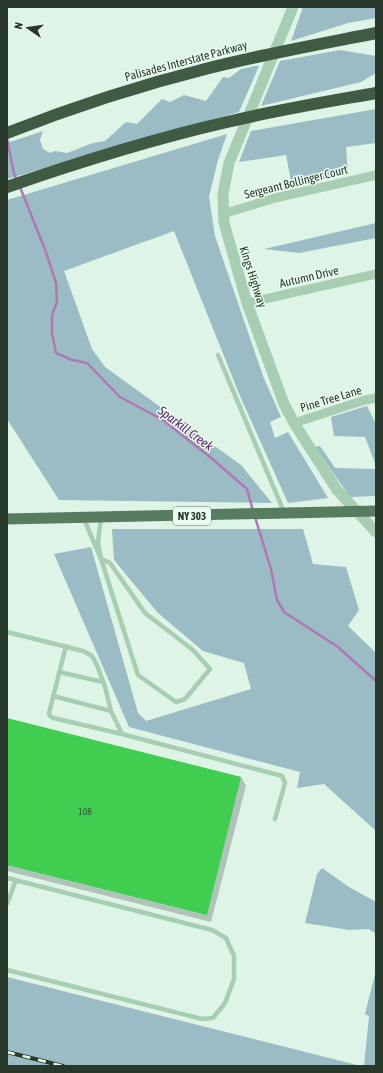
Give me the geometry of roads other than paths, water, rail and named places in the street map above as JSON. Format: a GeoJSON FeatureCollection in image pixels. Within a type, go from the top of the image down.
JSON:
{"type":"FeatureCollection","features":[{"type":"Feature","properties":{"kind":"highway","name":"Palisades Interstate Parkway"},"geometry":{"type":"LineString","coordinates":[[7,133],[103,98],[189,73],[265,55],[376,33]]}},
{"type":"Feature","properties":{"kind":"highway"},"geometry":{"type":"LineString","coordinates":[[7,188],[36,177],[155,140],[226,122],[376,93]]}},
{"type":"Feature","properties":{"kind":"main road","name":"NY 303"},"geometry":{"type":"LineString","coordinates":[[7,519],[84,519],[376,511]]}},
{"type":"Feature","properties":{"kind":"street","name":"Kings Highway"},"geometry":{"type":"LineString","coordinates":[[293,7],[229,162],[223,188],[222,214],[227,239],[247,303],[284,404],[294,423],[337,490],[376,532]]}},
{"type":"Feature","properties":{"kind":"street","name":"Sergeant Bollinger Court"},"geometry":{"type":"LineString","coordinates":[[222,214],[275,198],[376,175]]}},
{"type":"Feature","properties":{"kind":"street","name":"Autumn Drive"},"geometry":{"type":"LineString","coordinates":[[247,303],[376,274]]}},
{"type":"Feature","properties":{"kind":"street","name":"Pine Tree Lane"},"geometry":{"type":"LineString","coordinates":[[294,423],[365,400],[376,398]]}},
{"type":"Feature","properties":{"kind":"lane"},"geometry":{"type":"LineString","coordinates":[[284,110],[376,87]]}},
{"type":"Feature","properties":{"kind":"lane"},"geometry":{"type":"LineString","coordinates":[[218,355],[285,514]]}},
{"type":"Feature","properties":{"kind":"lane"},"geometry":{"type":"LineString","coordinates":[[101,518],[98,542],[101,559]]}},
{"type":"Feature","properties":{"kind":"lane"},"geometry":{"type":"LineString","coordinates":[[84,519],[101,559],[138,675],[176,702],[185,699],[210,669],[193,650],[145,613],[110,563],[101,559]]}},
{"type":"Feature","properties":{"kind":"lane"},"geometry":{"type":"LineString","coordinates":[[7,632],[66,646],[83,651],[92,656],[103,682],[111,711],[122,734]]}},
{"type":"Feature","properties":{"kind":"lane"},"geometry":{"type":"LineString","coordinates":[[66,646],[49,713],[50,716],[282,776],[285,783],[275,819]]}},
{"type":"Feature","properties":{"kind":"lane"},"geometry":{"type":"LineString","coordinates":[[59,672],[103,682]]}},
{"type":"Feature","properties":{"kind":"lane"},"geometry":{"type":"LineString","coordinates":[[53,696],[111,711]]}},
{"type":"Feature","properties":{"kind":"lane"},"geometry":{"type":"LineString","coordinates":[[7,878],[212,930],[226,938],[234,956],[234,979],[225,1003],[213,1018],[202,1019],[7,970]]}},
{"type":"Feature","properties":{"kind":"lane"},"geometry":{"type":"LineString","coordinates":[[7,904],[16,880]]}},
{"type":"Feature","properties":{"kind":"waterway","name":"Sparkill Creek"},"geometry":{"type":"LineString","coordinates":[[7,138],[14,174],[17,180]]}},
{"type":"Feature","properties":{"kind":"waterway","name":"Sparkill Creek"},"geometry":{"type":"LineString","coordinates":[[20,187],[46,252],[56,283],[57,302],[52,315],[52,333],[56,353],[72,360],[87,363],[120,397],[163,420],[210,457],[247,489],[253,511]]}},
{"type":"Feature","properties":{"kind":"waterway","name":"Sparkill Creek"},"geometry":{"type":"LineString","coordinates":[[255,517],[271,569],[277,600],[284,612],[338,647],[376,681]]}},
{"type":"Feature","properties":{"kind":"railway"},"geometry":{"type":"LineString","coordinates":[[7,1052],[63,1066]]}}]}
